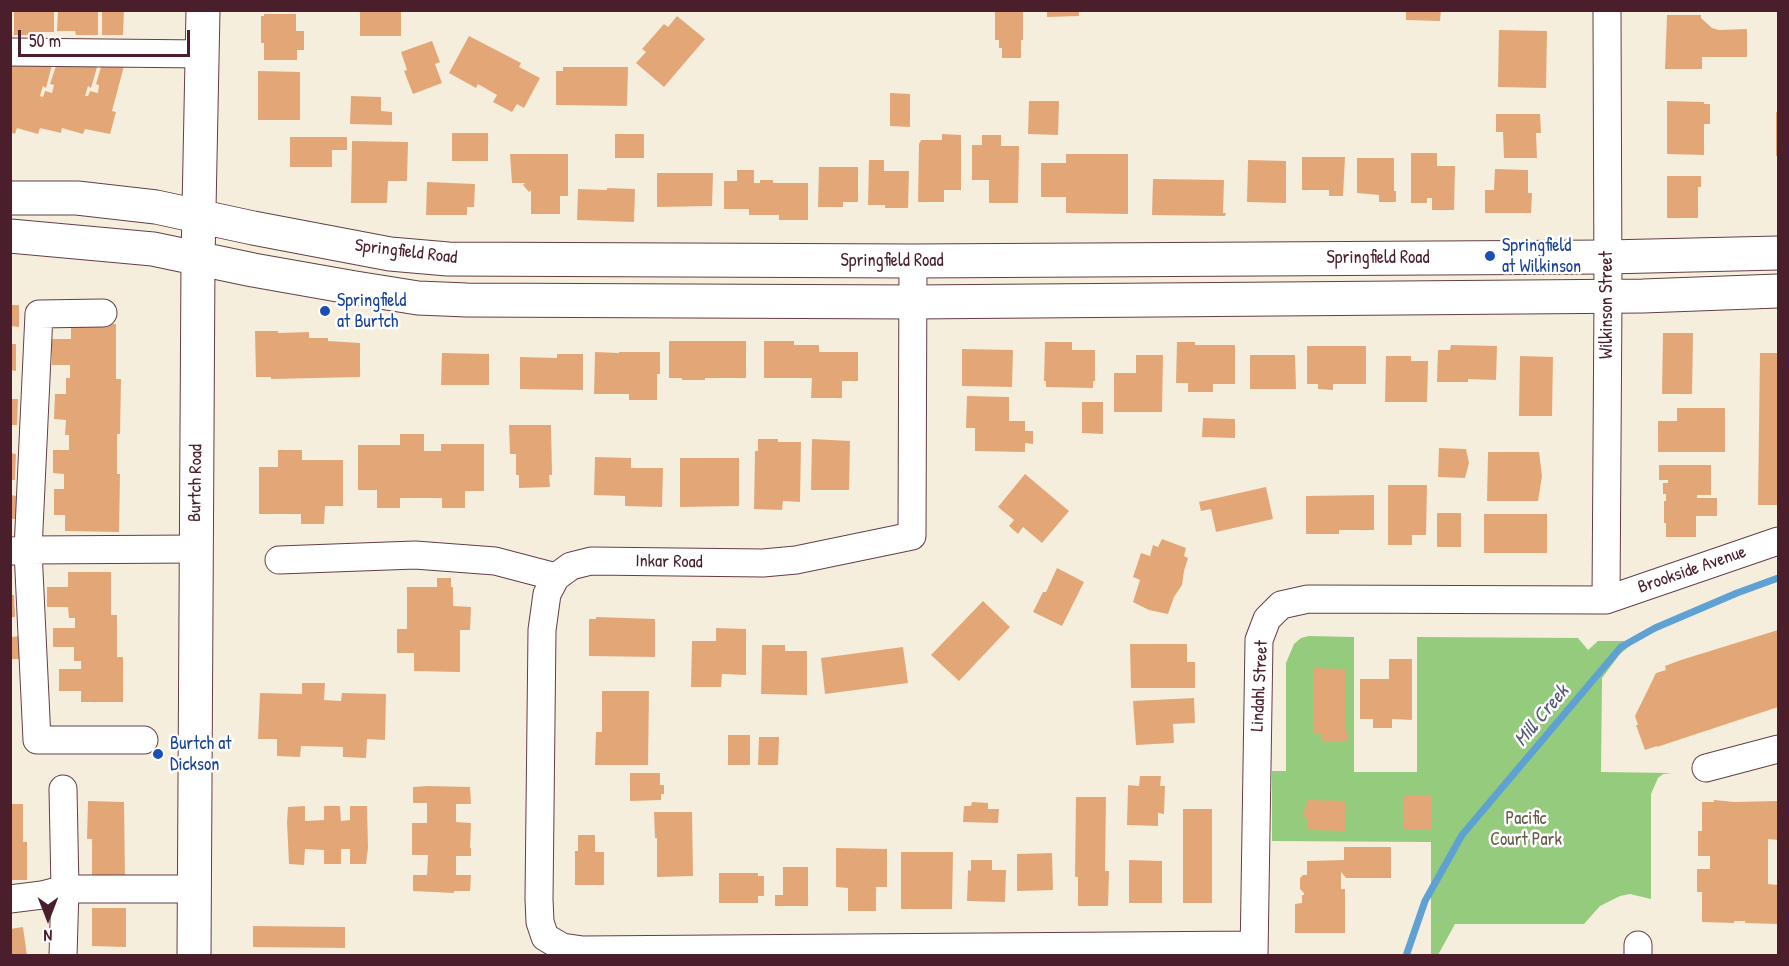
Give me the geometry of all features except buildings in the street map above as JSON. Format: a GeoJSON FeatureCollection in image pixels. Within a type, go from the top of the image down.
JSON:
{"type":"FeatureCollection","features":[{"type":"Feature","properties":{"kind":"main road","name":"Burtch Road"},"geometry":{"type":"LineString","coordinates":[[194,956],[198,259],[203,10]]}},
{"type":"Feature","properties":{"kind":"main road","name":"Springfield Road"},"geometry":{"type":"LineString","coordinates":[[10,198],[77,198],[156,207],[390,254],[448,259],[913,261],[1607,257],[1779,253]]}},
{"type":"Feature","properties":{"kind":"main road"},"geometry":{"type":"LineString","coordinates":[[10,236],[153,249],[321,282],[418,298],[479,300],[913,302],[1643,296],[1779,291]]}},
{"type":"Feature","properties":{"kind":"street","name":"Wilkinson Street"},"geometry":{"type":"LineString","coordinates":[[1606,600],[1607,10]]}},
{"type":"Feature","properties":{"kind":"street"},"geometry":{"type":"LineString","coordinates":[[10,52],[203,54]]}},
{"type":"Feature","properties":{"kind":"street","name":"Inkar Road"},"geometry":{"type":"LineString","coordinates":[[556,577],[571,566],[591,561],[763,563],[796,560],[912,536],[913,261]]}},
{"type":"Feature","properties":{"kind":"street"},"geometry":{"type":"LineString","coordinates":[[103,313],[39,314],[19,550],[37,740],[144,740]]}},
{"type":"Feature","properties":{"kind":"street","name":"Brookside Avenue"},"geometry":{"type":"LineString","coordinates":[[1606,600],[1779,542]]}},
{"type":"Feature","properties":{"kind":"street"},"geometry":{"type":"LineString","coordinates":[[19,550],[196,549]]}},
{"type":"Feature","properties":{"kind":"street"},"geometry":{"type":"LineString","coordinates":[[279,560],[415,555],[495,561],[556,577],[547,594],[542,630],[540,922],[545,937],[562,947],[583,950],[1254,950]]}},
{"type":"Feature","properties":{"kind":"street","name":"Lindahl Street"},"geometry":{"type":"LineString","coordinates":[[1254,950],[1259,640],[1267,619],[1281,605],[1308,599],[1606,600]]}},
{"type":"Feature","properties":{"kind":"street"},"geometry":{"type":"LineString","coordinates":[[1706,768],[1779,749]]}},
{"type":"Feature","properties":{"kind":"street"},"geometry":{"type":"LineString","coordinates":[[63,789],[65,889],[63,956]]}},
{"type":"Feature","properties":{"kind":"street"},"geometry":{"type":"LineString","coordinates":[[10,900],[65,889],[194,889]]}},
{"type":"Feature","properties":{"kind":"green space","name":"Pacific Court Park"},"geometry":{"type":"Polygon","coordinates":[[[1309,636],[1354,637],[1354,772],[1417,772],[1417,637],[1578,638],[1588,650],[1598,641],[1636,641],[1620,654],[1602,678],[1601,772],[1672,773],[1663,774],[1658,778],[1651,794],[1651,899],[1630,894],[1620,896],[1600,906],[1584,924],[1455,924],[1438,955],[1431,955],[1431,842],[1272,841],[1272,771],[1286,771],[1286,663],[1294,644],[1301,638],[1309,636]]]}},
{"type":"Feature","properties":{"kind":"waterway","name":"Mill Creek"},"geometry":{"type":"LineString","coordinates":[[1406,956],[1425,901],[1462,835],[1621,647],[1655,628],[1778,578]]}},
{"type":"Feature","properties":{"kind":"place","name":"Springfield at Wilkinson"},"geometry":{"type":"Point","coordinates":[1490,256]}},
{"type":"Feature","properties":{"kind":"place","name":"Springfield at Burtch"},"geometry":{"type":"Point","coordinates":[325,311]}},
{"type":"Feature","properties":{"kind":"place","name":"Burtch at Dickson"},"geometry":{"type":"Point","coordinates":[158,754]}}]}
